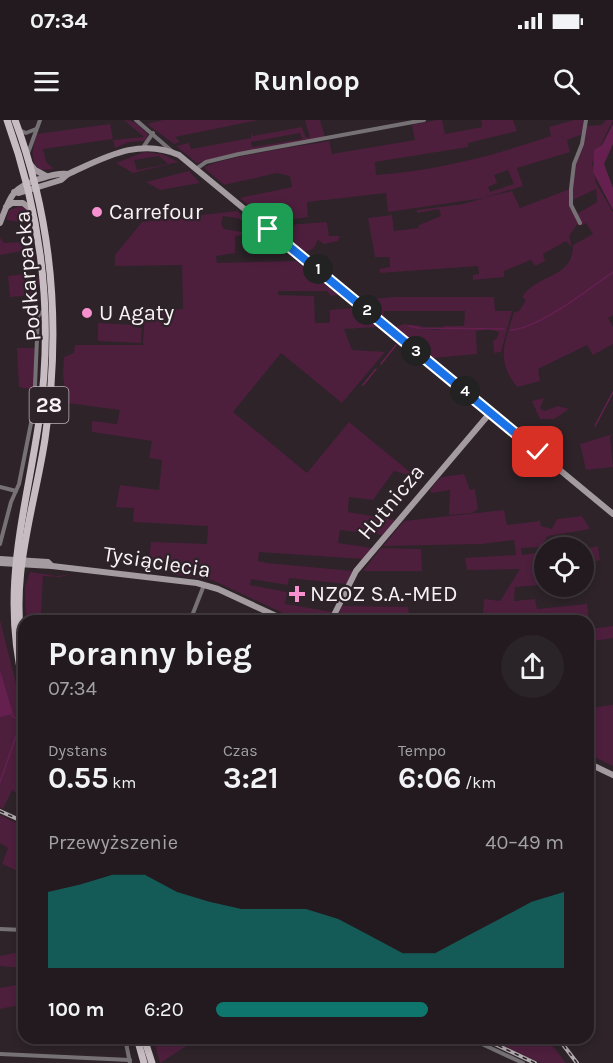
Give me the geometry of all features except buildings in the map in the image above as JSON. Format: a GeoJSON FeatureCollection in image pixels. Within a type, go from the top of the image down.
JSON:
{"type":"FeatureCollection","features":[{"type":"Feature","properties":{"kind":"main road","name":"28"},"geometry":{"type":"LineString","coordinates":[[7,120],[32,185]]}},
{"type":"Feature","properties":{"kind":"main road","name":"28"},"geometry":{"type":"LineString","coordinates":[[15,120],[30,164],[32,185]]}},
{"type":"Feature","properties":{"kind":"main road"},"geometry":{"type":"LineString","coordinates":[[32,185],[49,184],[128,149],[144,146],[174,153],[196,168],[613,514]]}},
{"type":"Feature","properties":{"kind":"main road"},"geometry":{"type":"LineString","coordinates":[[30,164],[47,177]]}},
{"type":"Feature","properties":{"kind":"main road"},"geometry":{"type":"LineString","coordinates":[[0,223],[14,192],[47,177],[68,174]]}},
{"type":"Feature","properties":{"kind":"main road"},"geometry":{"type":"LineString","coordinates":[[40,200],[49,184]]}},
{"type":"Feature","properties":{"kind":"main road","name":"Podkarpacka"},"geometry":{"type":"LineString","coordinates":[[19,615],[20,562],[44,441],[53,362],[53,295],[40,200],[32,185]]}},
{"type":"Feature","properties":{"kind":"main road","name":"Podkarpacka"},"geometry":{"type":"LineString","coordinates":[[18,654],[10,611],[12,562],[39,422],[44,381],[42,322],[45,300],[32,185]]}},
{"type":"Feature","properties":{"kind":"main road"},"geometry":{"type":"LineString","coordinates":[[6,207],[12,203],[23,202],[34,212]]}},
{"type":"Feature","properties":{"kind":"main road","name":"Hutnicza"},"geometry":{"type":"LineString","coordinates":[[334,615],[356,571],[490,413]]}},
{"type":"Feature","properties":{"kind":"main road"},"geometry":{"type":"LineString","coordinates":[[0,559],[12,562]]}},
{"type":"Feature","properties":{"kind":"main road"},"geometry":{"type":"LineString","coordinates":[[0,563],[12,562]]}},
{"type":"Feature","properties":{"kind":"main road","name":"Tysiąclecia"},"geometry":{"type":"LineString","coordinates":[[12,562],[48,562],[52,566],[205,584],[274,615]]}},
{"type":"Feature","properties":{"kind":"main road"},"geometry":{"type":"LineString","coordinates":[[594,766],[613,775]]}},
{"type":"Feature","properties":{"kind":"main road"},"geometry":{"type":"LineString","coordinates":[[138,1044],[144,1063]]}},
{"type":"Feature","properties":{"kind":"main road"},"geometry":{"type":"LineString","coordinates":[[146,1044],[152,1063]]}},
{"type":"Feature","properties":{"kind":"street"},"geometry":{"type":"LineString","coordinates":[[27,154],[40,120]]}},
{"type":"Feature","properties":{"kind":"street"},"geometry":{"type":"LineString","coordinates":[[136,120],[174,153]]}},
{"type":"Feature","properties":{"kind":"street"},"geometry":{"type":"LineString","coordinates":[[196,168],[206,162],[239,154],[424,120]]}},
{"type":"Feature","properties":{"kind":"street"},"geometry":{"type":"LineString","coordinates":[[580,223],[571,207],[571,189],[574,164],[582,144],[586,120]]}},
{"type":"Feature","properties":{"kind":"street"},"geometry":{"type":"LineString","coordinates":[[19,129],[26,133],[36,129]]}},
{"type":"Feature","properties":{"kind":"street"},"geometry":{"type":"LineString","coordinates":[[144,146],[153,133]]}},
{"type":"Feature","properties":{"kind":"street"},"geometry":{"type":"LineString","coordinates":[[0,544],[16,491],[34,408],[42,322]]}},
{"type":"Feature","properties":{"kind":"street"},"geometry":{"type":"LineString","coordinates":[[0,487],[16,491]]}},
{"type":"Feature","properties":{"kind":"street"},"geometry":{"type":"LineString","coordinates":[[192,615],[205,584]]}},
{"type":"Feature","properties":{"kind":"street"},"geometry":{"type":"LineString","coordinates":[[0,929],[18,930]]}},
{"type":"Feature","properties":{"kind":"street"},"geometry":{"type":"LineString","coordinates":[[0,1054],[130,1062],[126,1044]]}},
{"type":"Feature","properties":{"kind":"street"},"geometry":{"type":"LineString","coordinates":[[482,1044],[523,1063]]}},
{"type":"Feature","properties":{"kind":"shaded area"},"geometry":{"type":"Polygon","coordinates":[[[124,120],[135,123],[143,129],[148,135],[145,141],[129,142],[115,148],[113,140],[144,137],[124,120]]]}},
{"type":"Feature","properties":{"kind":"shaded area"},"geometry":{"type":"Polygon","coordinates":[[[163,120],[258,120],[175,137],[180,142],[174,144],[147,124],[163,120]]]}},
{"type":"Feature","properties":{"kind":"shaded area"},"geometry":{"type":"Polygon","coordinates":[[[305,120],[320,120],[325,138],[197,163],[176,146],[189,143],[191,149],[251,138],[252,131],[253,136],[302,127],[306,138],[310,137],[305,120]],[[300,133],[251,142],[252,147],[302,139],[300,133]]]}},
{"type":"Feature","properties":{"kind":"shaded area"},"geometry":{"type":"Polygon","coordinates":[[[442,120],[445,134],[482,127],[481,120],[513,120],[517,131],[468,143],[468,147],[375,162],[376,175],[420,170],[487,156],[551,136],[549,127],[574,120],[585,120],[583,134],[567,140],[570,152],[517,168],[523,186],[486,197],[512,191],[520,208],[570,189],[570,201],[579,222],[569,236],[572,247],[566,241],[543,254],[545,261],[535,266],[531,260],[504,271],[504,277],[473,280],[473,275],[479,274],[478,266],[380,273],[379,269],[390,267],[390,257],[375,257],[368,218],[392,215],[394,231],[419,228],[419,225],[441,216],[439,209],[417,213],[417,210],[463,204],[484,198],[388,212],[386,193],[307,202],[308,217],[269,223],[240,198],[292,187],[290,176],[277,173],[224,185],[204,168],[242,156],[329,141],[332,154],[415,140],[412,125],[442,120]],[[508,170],[494,175],[497,183],[488,187],[490,192],[514,184],[508,170]]]}},
{"type":"Feature","properties":{"kind":"shaded area"},"geometry":{"type":"Polygon","coordinates":[[[606,120],[613,120],[592,163],[596,183],[613,212],[613,315],[608,318],[613,327],[613,344],[593,355],[587,345],[538,369],[540,381],[517,387],[510,377],[504,359],[505,342],[514,312],[519,311],[526,300],[522,297],[529,289],[567,264],[573,245],[593,234],[586,223],[581,226],[577,214],[597,202],[596,189],[571,201],[575,165],[586,126],[602,125],[606,120]]]}},
{"type":"Feature","properties":{"kind":"shaded area"},"geometry":{"type":"Polygon","coordinates":[[[110,124],[113,139],[43,149],[46,162],[54,169],[41,170],[34,162],[34,144],[37,134],[110,124]]]}},
{"type":"Feature","properties":{"kind":"shaded area"},"geometry":{"type":"Polygon","coordinates":[[[613,124],[613,144],[604,164],[613,188],[613,210],[593,172],[594,150],[602,145],[613,124]]]}},
{"type":"Feature","properties":{"kind":"shaded area"},"geometry":{"type":"Polygon","coordinates":[[[144,152],[162,154],[178,162],[133,173],[116,163],[144,152]],[[159,156],[134,160],[137,170],[168,164],[159,156]]]}},
{"type":"Feature","properties":{"kind":"shaded area"},"geometry":{"type":"Polygon","coordinates":[[[189,171],[200,183],[160,190],[146,182],[189,171]]]}},
{"type":"Feature","properties":{"kind":"shaded area"},"geometry":{"type":"Polygon","coordinates":[[[21,206],[29,211],[36,267],[32,267],[27,223],[6,220],[9,210],[21,206]]]}},
{"type":"Feature","properties":{"kind":"shaded area"},"geometry":{"type":"Polygon","coordinates":[[[237,211],[264,233],[235,236],[235,253],[216,256],[217,263],[296,261],[338,295],[331,296],[327,291],[278,291],[278,295],[314,296],[315,323],[330,323],[330,310],[354,308],[377,327],[344,329],[352,350],[385,352],[342,403],[281,353],[233,412],[307,473],[349,422],[416,477],[394,471],[373,500],[349,497],[348,512],[395,520],[383,535],[340,530],[338,543],[372,548],[363,559],[259,552],[258,561],[267,563],[353,571],[346,584],[289,578],[288,585],[251,579],[250,585],[287,592],[285,604],[333,612],[331,615],[287,615],[212,580],[172,574],[173,563],[149,561],[151,542],[207,544],[208,526],[133,522],[134,508],[116,507],[120,485],[159,490],[162,460],[149,458],[152,441],[92,432],[92,421],[117,424],[120,410],[67,403],[63,375],[64,357],[74,353],[75,345],[143,345],[145,310],[183,309],[182,265],[115,266],[115,255],[142,222],[237,211]],[[223,216],[221,224],[224,229],[242,232],[250,225],[237,218],[223,216]]]}},
{"type":"Feature","properties":{"kind":"shaded area"},"geometry":{"type":"Polygon","coordinates":[[[327,222],[329,236],[340,236],[338,241],[324,244],[318,240],[313,249],[305,252],[274,226],[327,222]]]}},
{"type":"Feature","properties":{"kind":"shaded area"},"geometry":{"type":"Polygon","coordinates":[[[0,238],[4,243],[24,242],[28,250],[0,255],[0,238]]]}},
{"type":"Feature","properties":{"kind":"shaded area"},"geometry":{"type":"Polygon","coordinates":[[[33,273],[39,277],[38,295],[10,297],[8,276],[33,273]]]}},
{"type":"Feature","properties":{"kind":"shaded area"},"geometry":{"type":"Polygon","coordinates":[[[393,297],[494,297],[495,311],[512,311],[501,352],[494,353],[493,341],[499,332],[488,329],[476,331],[477,354],[433,358],[395,327],[404,324],[422,326],[422,329],[440,330],[444,326],[464,326],[465,311],[383,311],[385,318],[363,300],[393,297]]]}},
{"type":"Feature","properties":{"kind":"shaded area"},"geometry":{"type":"Polygon","coordinates":[[[135,320],[137,327],[142,328],[141,343],[98,341],[98,323],[134,325],[135,320]]]}},
{"type":"Feature","properties":{"kind":"shaded area"},"geometry":{"type":"Polygon","coordinates":[[[17,348],[36,348],[34,390],[19,387],[17,348]]]}},
{"type":"Feature","properties":{"kind":"shaded area"},"geometry":{"type":"Polygon","coordinates":[[[544,398],[540,408],[544,411],[558,406],[569,409],[554,419],[540,419],[532,401],[544,398]]]}},
{"type":"Feature","properties":{"kind":"shaded area"},"geometry":{"type":"Polygon","coordinates":[[[613,434],[610,437],[613,467],[586,470],[580,444],[613,434]]]}},
{"type":"Feature","properties":{"kind":"shaded area"},"geometry":{"type":"Polygon","coordinates":[[[464,474],[470,490],[475,489],[478,509],[472,513],[449,515],[450,490],[432,493],[430,490],[441,477],[464,474]]]}},
{"type":"Feature","properties":{"kind":"shaded area"},"geometry":{"type":"Polygon","coordinates":[[[504,510],[507,525],[540,521],[541,526],[552,529],[557,519],[582,516],[590,529],[547,537],[534,537],[534,547],[521,548],[522,555],[534,553],[534,585],[515,587],[514,601],[535,599],[537,609],[587,604],[588,615],[483,615],[484,599],[500,601],[520,569],[467,570],[465,558],[516,555],[514,540],[481,544],[383,546],[404,521],[504,510]]]}},
{"type":"Feature","properties":{"kind":"shaded area"},"geometry":{"type":"Polygon","coordinates":[[[598,546],[600,560],[594,562],[594,547],[598,546]]]}},
{"type":"Feature","properties":{"kind":"shaded area"},"geometry":{"type":"Polygon","coordinates":[[[381,548],[421,549],[422,571],[363,571],[381,548]]]}},
{"type":"Feature","properties":{"kind":"shaded area"},"geometry":{"type":"Polygon","coordinates":[[[30,572],[57,576],[72,574],[60,577],[43,576],[41,615],[26,615],[25,587],[30,572]]]}},
{"type":"Feature","properties":{"kind":"shaded area"},"geometry":{"type":"Polygon","coordinates":[[[342,606],[408,607],[409,614],[483,615],[404,615],[404,613],[373,613],[373,615],[338,615],[342,606]]]}},
{"type":"Feature","properties":{"kind":"shaded area"},"geometry":{"type":"Polygon","coordinates":[[[0,620],[18,691],[18,794],[12,790],[3,809],[0,807],[0,620]]]}},
{"type":"Feature","properties":{"kind":"shaded area"},"geometry":{"type":"Polygon","coordinates":[[[613,626],[613,638],[594,641],[594,628],[613,626]]]}},
{"type":"Feature","properties":{"kind":"shaded area"},"geometry":{"type":"Polygon","coordinates":[[[0,670],[13,714],[0,717],[0,670]]]}},
{"type":"Feature","properties":{"kind":"shaded area"},"geometry":{"type":"Polygon","coordinates":[[[613,705],[613,766],[594,757],[594,707],[613,705]]]}},
{"type":"Feature","properties":{"kind":"shaded area"},"geometry":{"type":"Polygon","coordinates":[[[0,815],[18,824],[18,871],[2,864],[8,848],[0,843],[0,815]]]}},
{"type":"Feature","properties":{"kind":"shaded area"},"geometry":{"type":"Polygon","coordinates":[[[18,952],[18,968],[0,966],[0,956],[18,952]]]}},
{"type":"Feature","properties":{"kind":"shaded area"},"geometry":{"type":"Polygon","coordinates":[[[16,985],[18,1005],[0,1009],[0,988],[16,985]]]}},
{"type":"Feature","properties":{"kind":"shaded area"},"geometry":{"type":"Polygon","coordinates":[[[155,1044],[190,1044],[160,1063],[155,1044]]]}},
{"type":"Feature","properties":{"kind":"shaded area"},"geometry":{"type":"Polygon","coordinates":[[[500,1044],[551,1044],[566,1063],[541,1063],[500,1044]]]}},
{"type":"Feature","properties":{"kind":"waterway"},"geometry":{"type":"LineString","coordinates":[[511,330],[523,328],[550,315],[613,272]]}},
{"type":"Feature","properties":{"kind":"waterway"},"geometry":{"type":"LineString","coordinates":[[409,326],[504,329]]}},
{"type":"Feature","properties":{"kind":"waterway"},"geometry":{"type":"LineString","coordinates":[[381,364],[396,345]]}},
{"type":"Feature","properties":{"kind":"waterway"},"geometry":{"type":"LineString","coordinates":[[363,385],[376,369]]}},
{"type":"Feature","properties":{"kind":"waterway"},"geometry":{"type":"LineString","coordinates":[[595,426],[613,392]]}},
{"type":"Feature","properties":{"kind":"waterway"},"geometry":{"type":"LineString","coordinates":[[10,714],[18,720]]}},
{"type":"Feature","properties":{"kind":"waterway"},"geometry":{"type":"LineString","coordinates":[[0,782],[18,731]]}},
{"type":"Feature","properties":{"kind":"railway"},"geometry":{"type":"LineString","coordinates":[[0,811],[18,819]]}},
{"type":"Feature","properties":{"kind":"railway"},"geometry":{"type":"LineString","coordinates":[[495,1044],[535,1063]]}},
{"type":"Feature","properties":{"kind":"railway"},"geometry":{"type":"LineString","coordinates":[[563,1044],[577,1063]]}},
{"type":"Feature","properties":{"kind":"place","name":"Carrefour"},"geometry":{"type":"Point","coordinates":[97,212]}},
{"type":"Feature","properties":{"kind":"place","name":"U Agaty"},"geometry":{"type":"Point","coordinates":[87,313]}},
{"type":"Feature","properties":{"kind":"place","name":"NZOZ S.A.-MED"},"geometry":{"type":"Point","coordinates":[297,594]}},
{"type":"Feature","properties":{"kind":"route"},"geometry":{"type":"LineString","coordinates":[[268,229],[538,452]]}}]}
